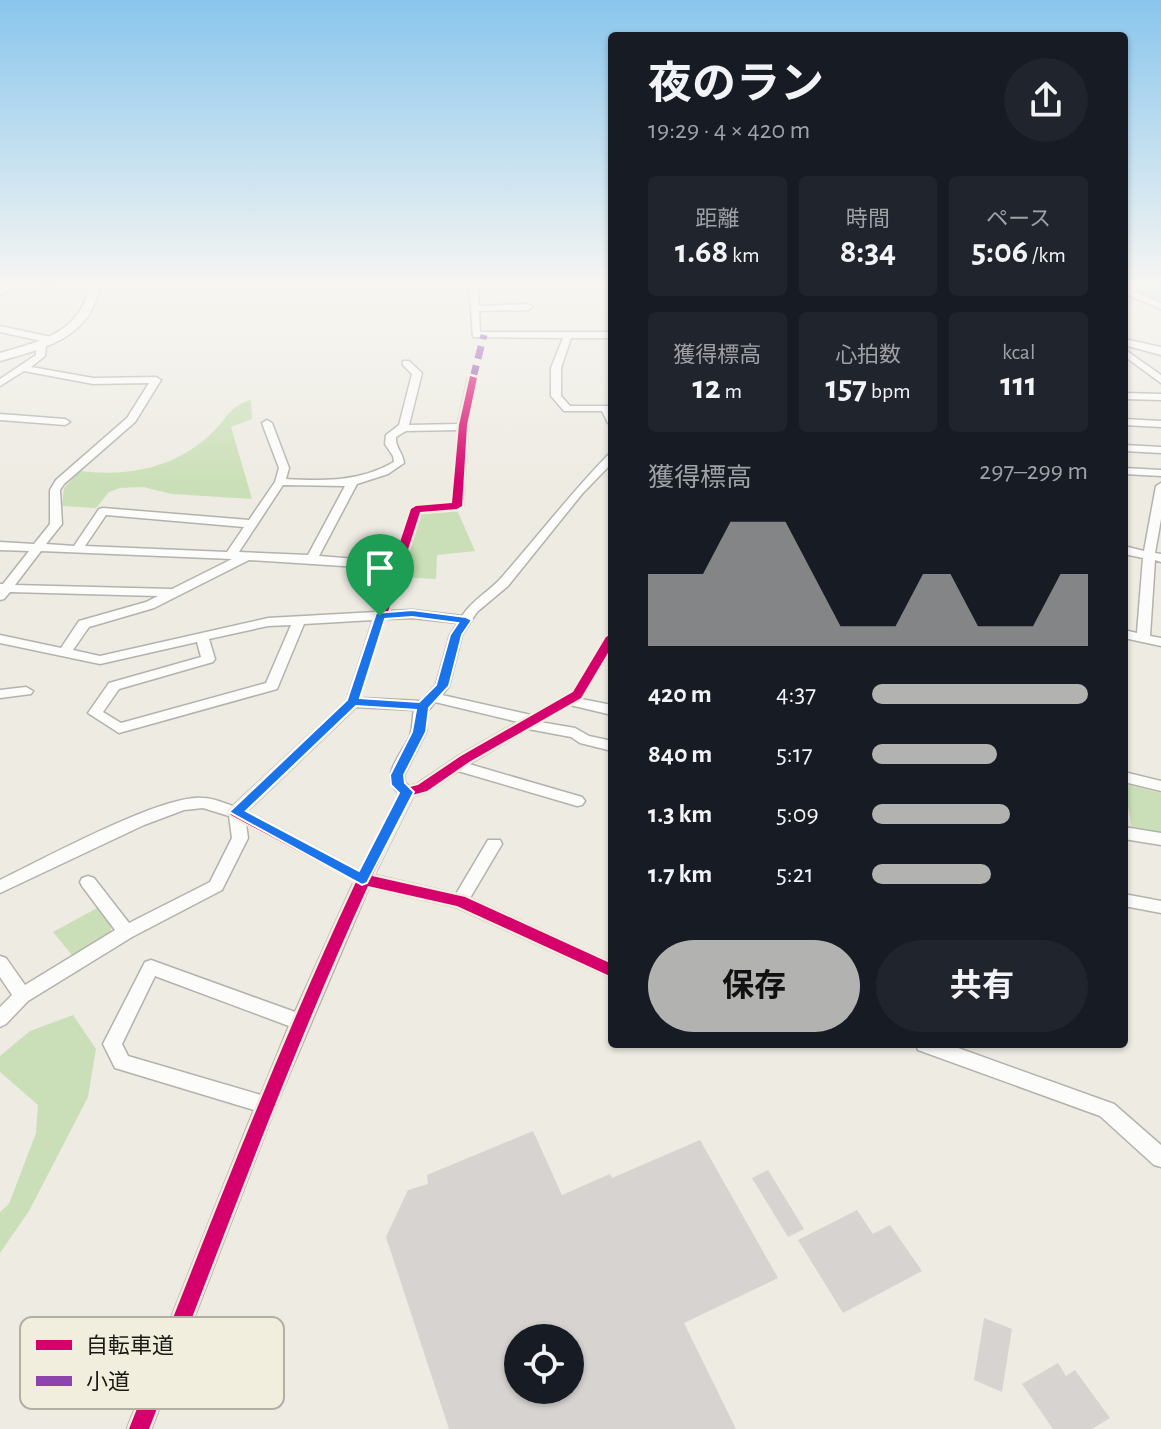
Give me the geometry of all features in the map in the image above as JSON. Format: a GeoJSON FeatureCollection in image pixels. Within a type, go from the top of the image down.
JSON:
{"type":"FeatureCollection","features":[{"type":"Feature","properties":{"kind":"street"},"geometry":{"type":"LineString","coordinates":[[0,357],[22,350]]}},
{"type":"Feature","properties":{"kind":"street"},"geometry":{"type":"LineString","coordinates":[[0,383],[40,356],[43,350]]}},
{"type":"Feature","properties":{"kind":"street"},"geometry":{"type":"LineString","coordinates":[[563,350],[556,368],[556,396],[567,409],[606,408],[608,412]]}},
{"type":"Feature","properties":{"kind":"street"},"geometry":{"type":"LineString","coordinates":[[1128,355],[1161,380]]}},
{"type":"Feature","properties":{"kind":"street"},"geometry":{"type":"LineString","coordinates":[[404,428],[409,415],[408,401],[418,382],[417,373],[406,363]]}},
{"type":"Feature","properties":{"kind":"street"},"geometry":{"type":"LineString","coordinates":[[2,591],[56,524],[55,490],[60,482],[131,420],[156,380],[93,381],[23,368]]}},
{"type":"Feature","properties":{"kind":"street"},"geometry":{"type":"LineString","coordinates":[[236,812],[353,702],[416,509],[457,506],[463,427],[473,378]]}},
{"type":"Feature","properties":{"kind":"street"},"geometry":{"type":"LineString","coordinates":[[1128,396],[1161,397]]}},
{"type":"Feature","properties":{"kind":"street"},"geometry":{"type":"LineString","coordinates":[[0,417],[65,422]]}},
{"type":"Feature","properties":{"kind":"street"},"geometry":{"type":"LineString","coordinates":[[1128,422],[1161,424]]}},
{"type":"Feature","properties":{"kind":"street"},"geometry":{"type":"LineString","coordinates":[[231,555],[280,482],[284,468],[267,423]]}},
{"type":"Feature","properties":{"kind":"street"},"geometry":{"type":"LineString","coordinates":[[280,482],[352,483],[376,478],[399,463],[390,444],[391,435],[404,428],[463,427]]}},
{"type":"Feature","properties":{"kind":"street"},"geometry":{"type":"LineString","coordinates":[[1128,448],[1161,450]]}},
{"type":"Feature","properties":{"kind":"street"},"geometry":{"type":"LineString","coordinates":[[407,792],[398,785],[397,775],[419,732],[427,702],[442,686],[456,635],[472,610],[504,583],[578,492],[608,461]]}},
{"type":"Feature","properties":{"kind":"street"},"geometry":{"type":"LineString","coordinates":[[1128,471],[1161,473]]}},
{"type":"Feature","properties":{"kind":"street"},"geometry":{"type":"LineString","coordinates":[[312,559],[352,483]]}},
{"type":"Feature","properties":{"kind":"street"},"geometry":{"type":"LineString","coordinates":[[1143,638],[1161,486]]}},
{"type":"Feature","properties":{"kind":"street"},"geometry":{"type":"LineString","coordinates":[[77,549],[103,511],[252,524]]}},
{"type":"Feature","properties":{"kind":"street"},"geometry":{"type":"LineString","coordinates":[[0,546],[312,559],[396,566]]}},
{"type":"Feature","properties":{"kind":"street"},"geometry":{"type":"LineString","coordinates":[[1128,551],[1155,557]]}},
{"type":"Feature","properties":{"kind":"street"},"geometry":{"type":"LineString","coordinates":[[64,653],[84,624],[176,594],[248,557]]}},
{"type":"Feature","properties":{"kind":"street"},"geometry":{"type":"LineString","coordinates":[[2,591],[176,594]]}},
{"type":"Feature","properties":{"kind":"street"},"geometry":{"type":"LineString","coordinates":[[1146,595],[1161,598]]}},
{"type":"Feature","properties":{"kind":"street"},"geometry":{"type":"LineString","coordinates":[[0,639],[100,660],[268,622],[412,614],[466,620]]}},
{"type":"Feature","properties":{"kind":"street"},"geometry":{"type":"LineString","coordinates":[[202,637],[208,659],[114,686],[95,713],[119,728],[272,686],[300,619]]}},
{"type":"Feature","properties":{"kind":"street"},"geometry":{"type":"LineString","coordinates":[[1128,635],[1161,642]]}},
{"type":"Feature","properties":{"kind":"street"},"geometry":{"type":"LineString","coordinates":[[183,1317],[266,1105],[362,879],[407,792],[422,788],[577,695],[608,644]]}},
{"type":"Feature","properties":{"kind":"street"},"geometry":{"type":"LineString","coordinates":[[0,694],[26,691]]}},
{"type":"Feature","properties":{"kind":"street"},"geometry":{"type":"LineString","coordinates":[[568,700],[608,709]]}},
{"type":"Feature","properties":{"kind":"street"},"geometry":{"type":"LineString","coordinates":[[353,702],[427,702],[575,733],[585,740],[608,745]]}},
{"type":"Feature","properties":{"kind":"street"},"geometry":{"type":"LineString","coordinates":[[456,765],[577,801]]}},
{"type":"Feature","properties":{"kind":"street"},"geometry":{"type":"LineString","coordinates":[[1128,778],[1161,786]]}},
{"type":"Feature","properties":{"kind":"street"},"geometry":{"type":"LineString","coordinates":[[0,887],[139,821],[182,805],[203,803],[236,812],[362,879],[460,901],[608,969]]}},
{"type":"Feature","properties":{"kind":"street"},"geometry":{"type":"LineString","coordinates":[[0,1019],[22,996],[126,932],[216,886],[240,838],[236,812]]}},
{"type":"Feature","properties":{"kind":"street"},"geometry":{"type":"LineString","coordinates":[[1128,834],[1161,839]]}},
{"type":"Feature","properties":{"kind":"street"},"geometry":{"type":"LineString","coordinates":[[460,901],[494,844]]}},
{"type":"Feature","properties":{"kind":"street"},"geometry":{"type":"LineString","coordinates":[[88,882],[126,932]]}},
{"type":"Feature","properties":{"kind":"street"},"geometry":{"type":"LineString","coordinates":[[1128,901],[1161,907]]}},
{"type":"Feature","properties":{"kind":"street"},"geometry":{"type":"LineString","coordinates":[[0,963],[22,996]]}},
{"type":"Feature","properties":{"kind":"street"},"geometry":{"type":"LineString","coordinates":[[266,1105],[122,1062],[112,1044],[151,967],[301,1022]]}},
{"type":"Feature","properties":{"kind":"street"},"geometry":{"type":"LineString","coordinates":[[936,1048],[1107,1110],[1161,1158]]}},
{"type":"Feature","properties":{"kind":"street"},"geometry":{"type":"LineString","coordinates":[[139,1429],[147,1409]]}},
{"type":"Feature","properties":{"kind":"green space"},"geometry":{"type":"Polygon","coordinates":[[[251,400],[252,419],[231,427],[252,499],[172,494],[143,487],[109,492],[96,508],[62,506],[64,488],[80,471],[134,471],[168,461],[200,444],[234,409],[251,400]]]}},
{"type":"Feature","properties":{"kind":"green space"},"geometry":{"type":"Polygon","coordinates":[[[457,510],[475,551],[437,555],[436,579],[397,577],[418,514],[457,510]]]}},
{"type":"Feature","properties":{"kind":"green space"},"geometry":{"type":"Polygon","coordinates":[[[1128,785],[1161,793],[1161,833],[1132,829],[1128,785]]]}},
{"type":"Feature","properties":{"kind":"green space"},"geometry":{"type":"Polygon","coordinates":[[[97,908],[112,925],[110,933],[72,955],[53,932],[97,908]]]}},
{"type":"Feature","properties":{"kind":"green space"},"geometry":{"type":"Polygon","coordinates":[[[73,1015],[96,1049],[88,1097],[29,1211],[0,1253],[0,1212],[9,1204],[36,1133],[38,1105],[0,1072],[0,1056],[30,1031],[73,1015]]]}},
{"type":"Feature","properties":{"kind":"building"},"geometry":{"type":"Polygon","coordinates":[[[533,1131],[562,1195],[610,1174],[612,1178],[700,1140],[778,1278],[684,1323],[736,1429],[449,1429],[386,1237],[408,1190],[428,1184],[427,1175],[533,1131]]]}},
{"type":"Feature","properties":{"kind":"building"},"geometry":{"type":"Polygon","coordinates":[[[768,1170],[804,1229],[788,1237],[752,1178],[768,1170]]]}},
{"type":"Feature","properties":{"kind":"building"},"geometry":{"type":"Polygon","coordinates":[[[857,1210],[873,1234],[890,1225],[922,1271],[843,1313],[798,1240],[857,1210]]]}},
{"type":"Feature","properties":{"kind":"building"},"geometry":{"type":"Polygon","coordinates":[[[984,1318],[1012,1329],[1002,1392],[974,1380],[984,1318]]]}},
{"type":"Feature","properties":{"kind":"building"},"geometry":{"type":"Polygon","coordinates":[[[1058,1363],[1066,1376],[1075,1370],[1110,1418],[1092,1429],[1053,1429],[1022,1384],[1058,1363]]]}},
{"type":"Feature","properties":{"kind":"marked path"},"geometry":{"type":"LineString","coordinates":[[473,378],[480,350]]}},
{"type":"Feature","properties":{"kind":"cycle path"},"geometry":{"type":"LineString","coordinates":[[473,378],[463,425],[457,506],[416,509],[353,702],[236,812],[362,879],[460,901],[608,969]]}},
{"type":"Feature","properties":{"kind":"cycle path"},"geometry":{"type":"LineString","coordinates":[[183,1317],[298,1027],[407,792],[422,788],[465,759],[577,695],[608,644]]}},
{"type":"Feature","properties":{"kind":"cycle path"},"geometry":{"type":"LineString","coordinates":[[139,1429],[147,1409]]}},
{"type":"Feature","properties":{"kind":"route"},"geometry":{"type":"LineString","coordinates":[[380,616],[353,702],[423,706],[419,732],[397,775],[398,785],[407,792],[362,879],[236,812],[353,702],[423,706],[442,686],[456,635],[466,620],[412,614],[380,616]]}}]}
